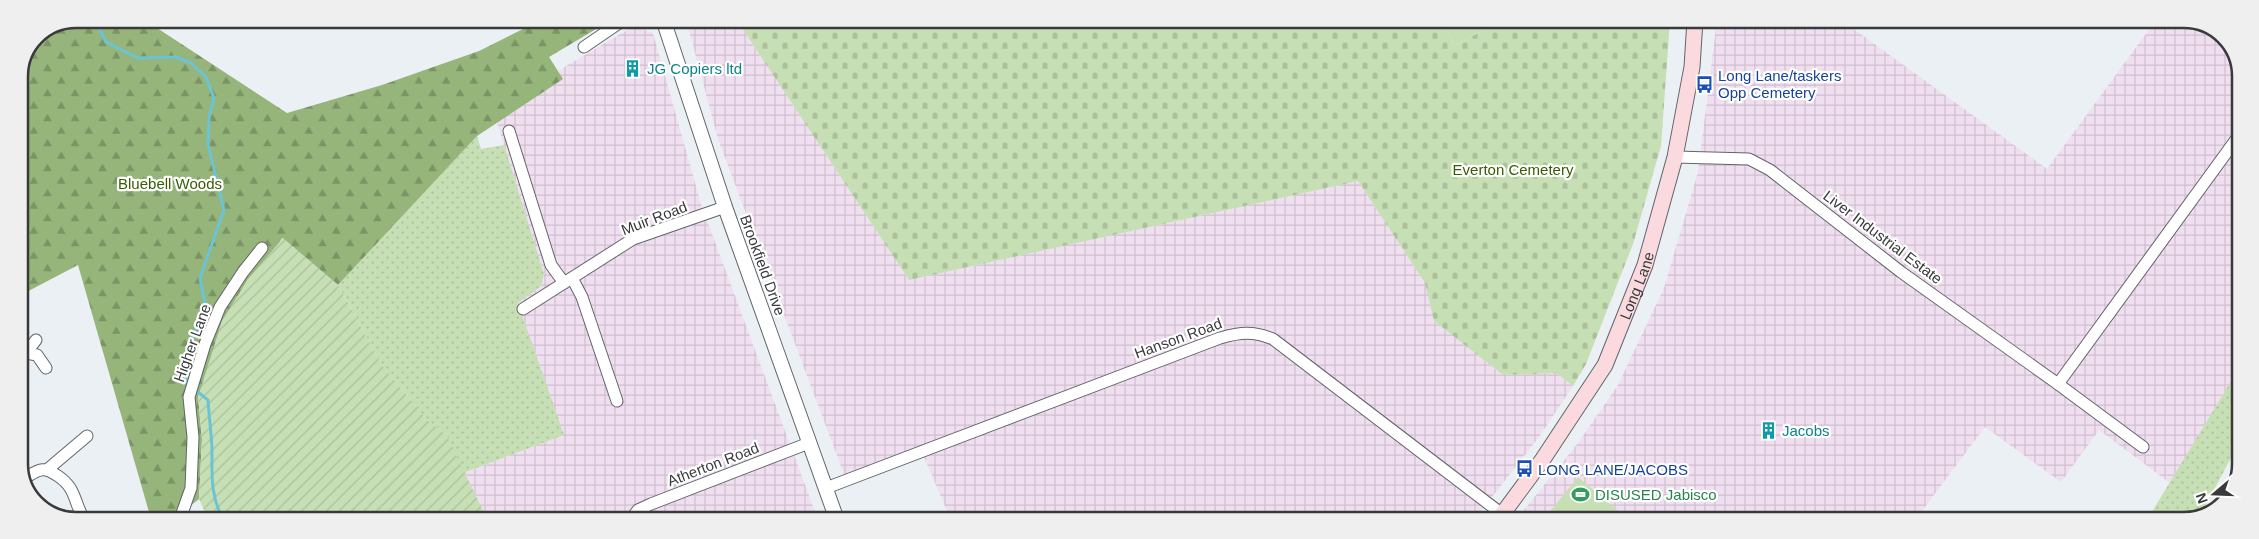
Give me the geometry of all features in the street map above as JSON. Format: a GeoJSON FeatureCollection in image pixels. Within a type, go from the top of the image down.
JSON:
{"type":"FeatureCollection","features":[{"type":"Feature","properties":{"kind":"main road","name":"Long Lane"},"geometry":{"type":"LineString","coordinates":[[1504,512],[1543,459],[1605,364],[1645,265],[1675,157],[1692,67],[1694,28]]}},
{"type":"Feature","properties":{"kind":"street"},"geometry":{"type":"LineString","coordinates":[[584,47],[612,28]]}},
{"type":"Feature","properties":{"kind":"street","name":"Brookfield Drive"},"geometry":{"type":"LineString","coordinates":[[666,28],[725,207],[834,512]]}},
{"type":"Feature","properties":{"kind":"street"},"geometry":{"type":"LineString","coordinates":[[509,131],[551,265],[568,280],[582,297],[617,401]]}},
{"type":"Feature","properties":{"kind":"street"},"geometry":{"type":"LineString","coordinates":[[2058,384],[2231,146]]}},
{"type":"Feature","properties":{"kind":"street","name":"Liver Industrial Estate"},"geometry":{"type":"LineString","coordinates":[[1675,157],[1749,160],[1770,170],[1901,272],[2143,447]]}},
{"type":"Feature","properties":{"kind":"street","name":"Muir Road"},"geometry":{"type":"LineString","coordinates":[[523,309],[633,239],[725,207]]}},
{"type":"Feature","properties":{"kind":"street","name":"Higher Lane"},"geometry":{"type":"LineString","coordinates":[[182,512],[191,488],[193,437],[189,396],[202,353],[220,307],[243,272],[262,248]]}},
{"type":"Feature","properties":{"kind":"street","name":"Hanson Road"},"geometry":{"type":"LineString","coordinates":[[826,488],[1220,338],[1239,333],[1258,333],[1273,339],[1494,512]]}},
{"type":"Feature","properties":{"kind":"street"},"geometry":{"type":"LineString","coordinates":[[28,348],[36,340]]}},
{"type":"Feature","properties":{"kind":"street"},"geometry":{"type":"LineString","coordinates":[[28,354],[38,355],[46,368]]}},
{"type":"Feature","properties":{"kind":"street"},"geometry":{"type":"LineString","coordinates":[[29,476],[38,470],[48,469],[87,436]]}},
{"type":"Feature","properties":{"kind":"street","name":"Atherton Road"},"geometry":{"type":"LineString","coordinates":[[636,512],[651,504],[810,443]]}},
{"type":"Feature","properties":{"kind":"street"},"geometry":{"type":"LineString","coordinates":[[48,469],[70,484],[81,512]]}},
{"type":"Feature","properties":{"kind":"shaded area"},"geometry":{"type":"Polygon","coordinates":[[[640,28],[653,33],[701,204],[815,512],[483,512],[463,473],[563,435],[518,303],[541,286],[544,274],[495,116],[566,66],[629,29],[640,28]]]}},
{"type":"Feature","properties":{"kind":"shaded area"},"geometry":{"type":"Polygon","coordinates":[[[688,28],[742,28],[909,280],[1358,181],[1425,283],[1435,322],[1503,375],[1556,373],[1573,386],[1539,437],[1480,512],[948,512],[924,457],[848,485],[718,139],[688,28]]]}},
{"type":"Feature","properties":{"kind":"shaded area"},"geometry":{"type":"Polygon","coordinates":[[[1716,28],[1852,28],[2047,169],[2150,28],[2193,28],[2202,31],[2213,38],[2223,49],[2230,63],[2231,73],[2232,380],[2170,483],[2099,430],[2061,482],[1985,427],[1921,512],[1522,512],[1578,443],[1618,385],[1664,288],[1698,172],[1716,28]]]}},
{"type":"Feature","properties":{"kind":"green space","name":"Bluebell Woods"},"geometry":{"type":"Polygon","coordinates":[[[66,28],[157,28],[287,113],[382,85],[479,51],[525,28],[598,28],[549,57],[563,79],[477,136],[338,285],[282,238],[198,397],[202,439],[199,499],[183,512],[149,512],[78,265],[28,291],[28,66],[36,49],[57,31],[66,28]]]}},
{"type":"Feature","properties":{"kind":"green space","name":"Everton Cemetery"},"geometry":{"type":"Polygon","coordinates":[[[742,28],[1446,28],[1454,46],[1487,28],[1669,28],[1661,146],[1633,244],[1586,364],[1573,386],[1556,373],[1503,375],[1434,321],[1425,283],[1358,181],[909,280],[742,28]]]}},
{"type":"Feature","properties":{"kind":"green space"},"geometry":{"type":"Polygon","coordinates":[[[1446,28],[1487,28],[1454,46],[1446,28]]]}},
{"type":"Feature","properties":{"kind":"green space"},"geometry":{"type":"Polygon","coordinates":[[[477,136],[481,149],[504,145],[544,274],[541,286],[518,303],[564,435],[463,473],[446,434],[427,420],[382,365],[338,285],[477,136]]]}},
{"type":"Feature","properties":{"kind":"green space"},"geometry":{"type":"Polygon","coordinates":[[[283,238],[338,285],[382,365],[427,420],[446,434],[484,512],[205,512],[199,499],[202,439],[198,397],[222,321],[248,279],[283,238]]]}},
{"type":"Feature","properties":{"kind":"green space"},"geometry":{"type":"Polygon","coordinates":[[[2232,380],[2232,456],[2205,507],[2183,512],[2152,512],[2232,380]]]}},
{"type":"Feature","properties":{"kind":"green space","name":"DISUSED Jabisco"},"geometry":{"type":"Polygon","coordinates":[[[1578,477],[1618,511],[1617,512],[1550,512],[1578,477]]]}},
{"type":"Feature","properties":{"kind":"waterway"},"geometry":{"type":"LineString","coordinates":[[99,28],[106,42],[138,58],[175,57],[191,63],[206,77],[214,98],[209,118],[208,144],[224,210],[200,278],[205,304],[184,359],[186,382],[189,385]]}},
{"type":"Feature","properties":{"kind":"waterway"},"geometry":{"type":"LineString","coordinates":[[194,389],[208,400],[213,484],[220,512]]}},
{"type":"Feature","properties":{"kind":"place","name":"JG Copiers ltd"},"geometry":{"type":"Point","coordinates":[633,68]}},
{"type":"Feature","properties":{"kind":"place","name":"Long Lane/taskers Opp Cemetery"},"geometry":{"type":"Point","coordinates":[1704,84]}},
{"type":"Feature","properties":{"kind":"place","name":"Jacobs"},"geometry":{"type":"Point","coordinates":[1768,430]}},
{"type":"Feature","properties":{"kind":"place","name":"LONG LANE/JACOBS"},"geometry":{"type":"Point","coordinates":[1524,469]}},
{"type":"Feature","properties":{"kind":"place","name":"DISUSED Jabisco"},"geometry":{"type":"Point","coordinates":[1581,494]}}]}
